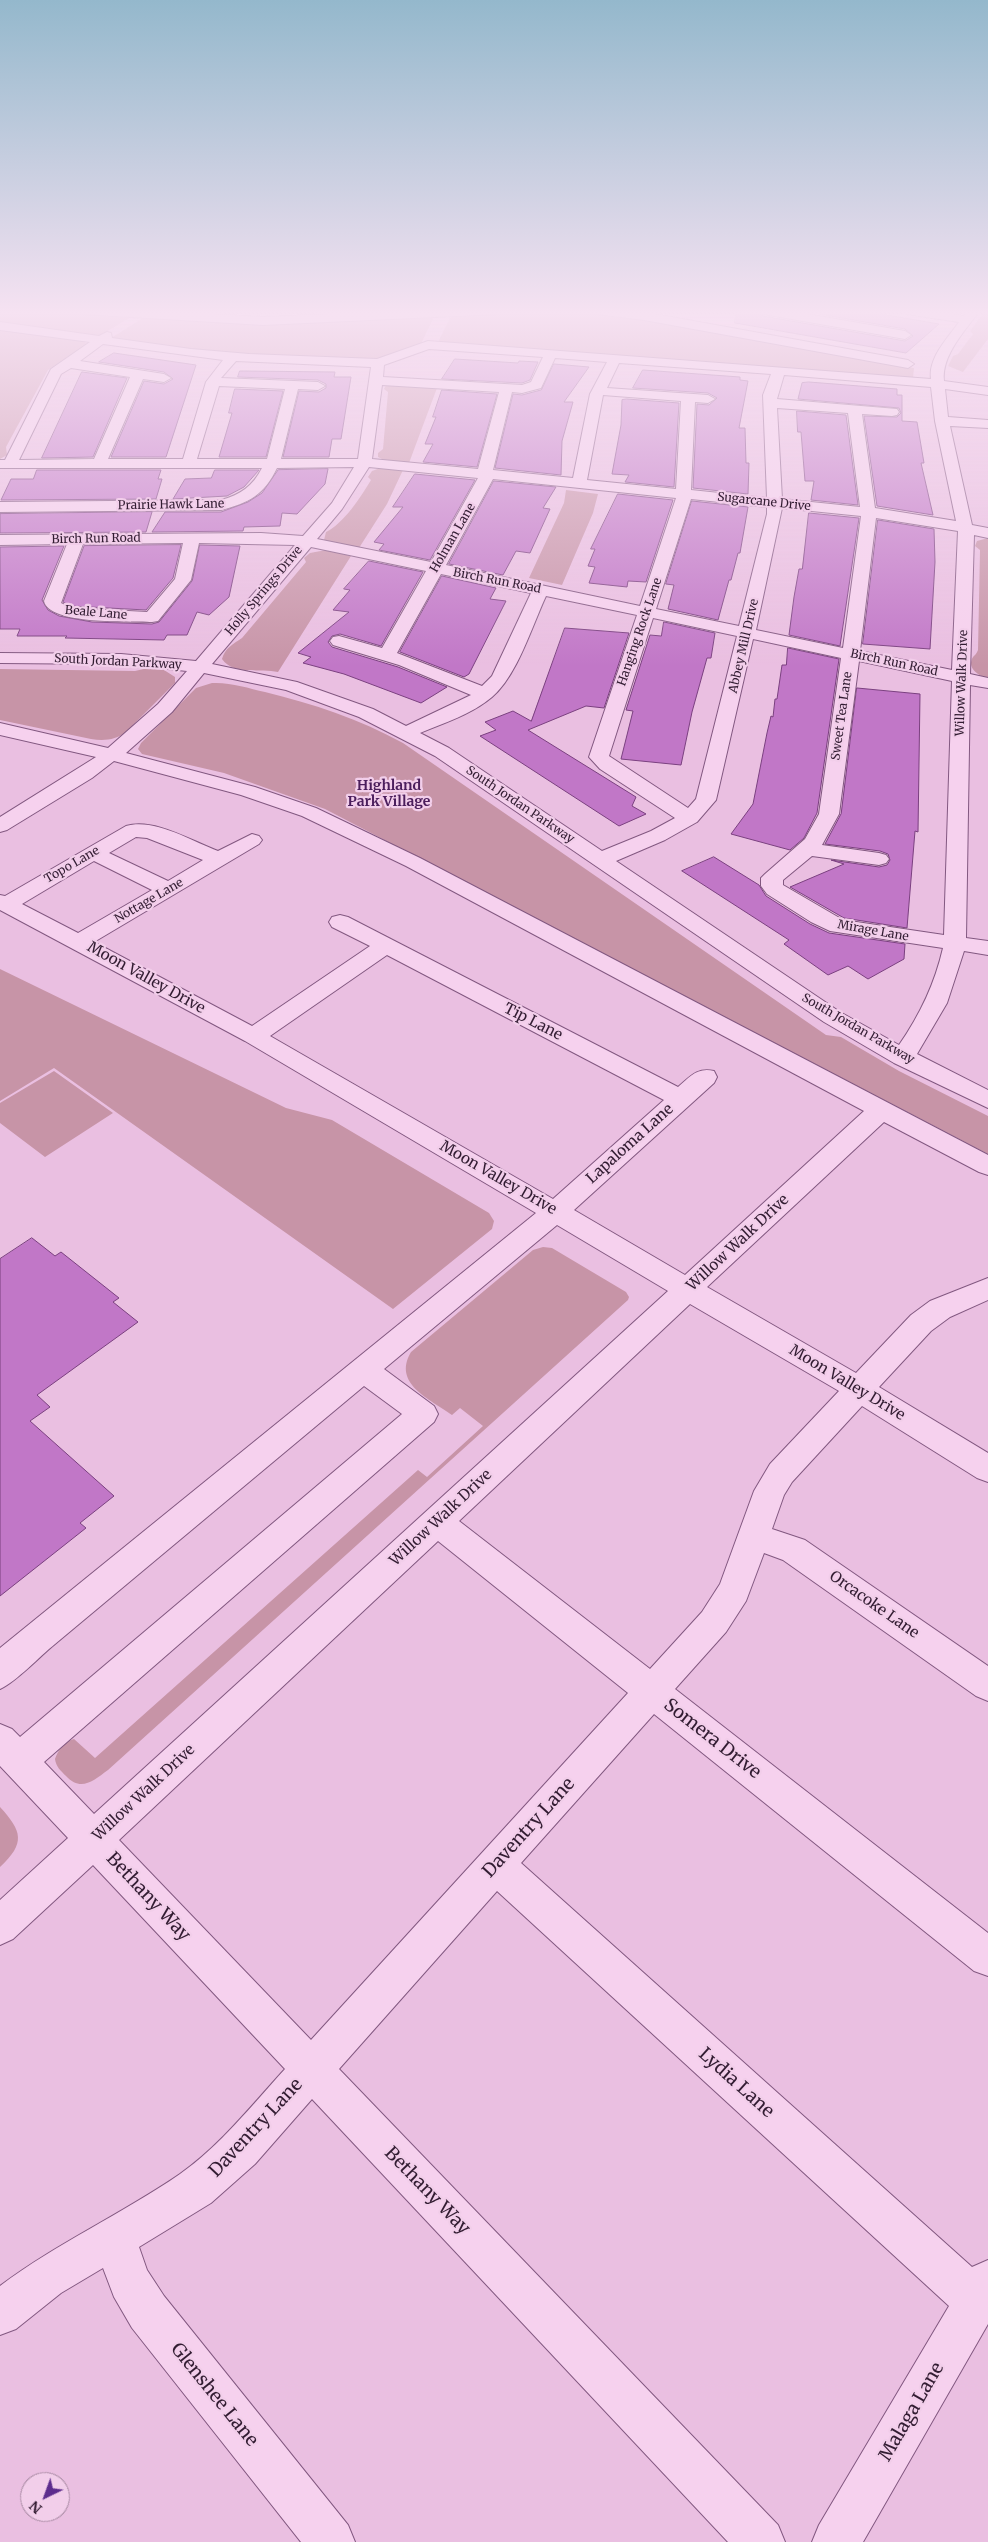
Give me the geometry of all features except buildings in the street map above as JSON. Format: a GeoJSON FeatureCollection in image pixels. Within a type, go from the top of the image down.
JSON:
{"type":"FeatureCollection","features":[{"type":"Feature","properties":{"kind":"street"},"geometry":{"type":"LineString","coordinates":[[3,465],[23,429]]}},
{"type":"Feature","properties":{"kind":"street"},"geometry":{"type":"LineString","coordinates":[[99,464],[114,429]]}},
{"type":"Feature","properties":{"kind":"street"},"geometry":{"type":"LineString","coordinates":[[189,463],[199,429]]}},
{"type":"Feature","properties":{"kind":"street","name":"Prairie Hawk Lane"},"geometry":{"type":"LineString","coordinates":[[0,507],[227,504],[245,498],[274,463],[282,429]]}},
{"type":"Feature","properties":{"kind":"street","name":"Holly Springs Drive"},"geometry":{"type":"LineString","coordinates":[[0,826],[60,791],[133,738],[165,708],[202,667],[305,541],[337,506],[364,463],[369,429]]}},
{"type":"Feature","properties":{"kind":"street","name":"Holman Lane"},"geometry":{"type":"LineString","coordinates":[[387,655],[486,480],[485,466],[495,429]]}},
{"type":"Feature","properties":{"kind":"street"},"geometry":{"type":"LineString","coordinates":[[579,483],[591,429]]}},
{"type":"Feature","properties":{"kind":"street","name":"Hanging Rock Lane"},"geometry":{"type":"LineString","coordinates":[[687,429],[684,501],[600,749],[599,757],[607,765],[690,818]]}},
{"type":"Feature","properties":{"kind":"street","name":"Abbey Mill Drive"},"geometry":{"type":"LineString","coordinates":[[600,860],[690,818],[701,808],[709,792],[775,514],[771,429]]}},
{"type":"Feature","properties":{"kind":"street","name":"Sweet Tea Lane"},"geometry":{"type":"LineString","coordinates":[[771,882],[776,875],[808,849],[825,825],[829,814],[869,521],[857,429]]}},
{"type":"Feature","properties":{"kind":"street","name":"Willow Walk Drive"},"geometry":{"type":"LineString","coordinates":[[903,1057],[936,1008],[944,986],[955,943],[961,678],[967,537],[944,429]]}},
{"type":"Feature","properties":{"kind":"street","name":"Sugarcane Drive"},"geometry":{"type":"LineString","coordinates":[[3,465],[364,463],[868,513],[988,533]]}},
{"type":"Feature","properties":{"kind":"street","name":"Beale Lane"},"geometry":{"type":"LineString","coordinates":[[77,539],[52,605],[70,613],[152,617],[183,580],[192,538]]}},
{"type":"Feature","properties":{"kind":"street","name":"Birch Run Road"},"geometry":{"type":"LineString","coordinates":[[0,540],[261,538],[305,541],[988,683]]}},
{"type":"Feature","properties":{"kind":"street"},"geometry":{"type":"LineString","coordinates":[[408,732],[485,694],[500,677],[541,590]]}},
{"type":"Feature","properties":{"kind":"street"},"geometry":{"type":"LineString","coordinates":[[339,641],[387,655],[485,694]]}},
{"type":"Feature","properties":{"kind":"street","name":"South Jordan Parkway"},"geometry":{"type":"LineString","coordinates":[[0,658],[121,659],[202,667],[261,678],[317,694],[366,712],[408,732],[442,752],[807,1000],[903,1057],[988,1100]]}},
{"type":"Feature","properties":{"kind":"street"},"geometry":{"type":"LineString","coordinates":[[0,729],[109,754],[248,791],[309,812],[413,862],[988,1166]]}},
{"type":"Feature","properties":{"kind":"street","name":"Topo Lane"},"geometry":{"type":"LineString","coordinates":[[3,902],[93,853],[127,832],[139,830],[151,832],[219,860]]}},
{"type":"Feature","properties":{"kind":"street","name":"Nottage Lane"},"geometry":{"type":"LineString","coordinates":[[79,942],[252,840]]}},
{"type":"Feature","properties":{"kind":"street"},"geometry":{"type":"LineString","coordinates":[[808,849],[879,859]]}},
{"type":"Feature","properties":{"kind":"street"},"geometry":{"type":"LineString","coordinates":[[93,853],[168,890]]}},
{"type":"Feature","properties":{"kind":"street","name":"Mirage Lane"},"geometry":{"type":"LineString","coordinates":[[771,882],[782,893],[819,917],[838,926],[988,948]]}},
{"type":"Feature","properties":{"kind":"street","name":"Moon Valley Drive"},"geometry":{"type":"LineString","coordinates":[[3,902],[253,1036],[860,1389],[988,1469]]}},
{"type":"Feature","properties":{"kind":"street","name":"Tip Lane"},"geometry":{"type":"LineString","coordinates":[[340,922],[680,1099]]}},
{"type":"Feature","properties":{"kind":"street"},"geometry":{"type":"LineString","coordinates":[[253,1036],[385,946]]}},
{"type":"Feature","properties":{"kind":"street","name":"Lapaloma Lane"},"geometry":{"type":"LineString","coordinates":[[0,1673],[24,1649],[555,1212],[705,1077]]}},
{"type":"Feature","properties":{"kind":"street","name":"Willow Walk Drive"},"geometry":{"type":"LineString","coordinates":[[0,1926],[881,1110]]}},
{"type":"Feature","properties":{"kind":"street","name":"Daventry Lane"},"geometry":{"type":"LineString","coordinates":[[0,2313],[46,2278],[179,2200],[213,2175],[240,2149],[652,1692],[729,1603],[774,1481],[930,1315],[953,1302],[982,1298]]}},
{"type":"Feature","properties":{"kind":"street"},"geometry":{"type":"LineString","coordinates":[[9,1751],[423,1414],[363,1369]]}},
{"type":"Feature","properties":{"kind":"street","name":"Somera Drive"},"geometry":{"type":"LineString","coordinates":[[437,1522],[988,1957]]}},
{"type":"Feature","properties":{"kind":"street","name":"Orcacoke Lane"},"geometry":{"type":"LineString","coordinates":[[754,1536],[794,1550],[988,1685]]}},
{"type":"Feature","properties":{"kind":"street","name":"Bethany Way"},"geometry":{"type":"LineString","coordinates":[[9,1751],[761,2542]]}},
{"type":"Feature","properties":{"kind":"street","name":"Lydia Lane"},"geometry":{"type":"LineString","coordinates":[[496,1865],[983,2291]]}},
{"type":"Feature","properties":{"kind":"street","name":"Glenshee Lane"},"geometry":{"type":"LineString","coordinates":[[114,2238],[129,2282],[148,2312],[331,2542]]}},
{"type":"Feature","properties":{"kind":"street","name":"Malaga Lane"},"geometry":{"type":"LineString","coordinates":[[836,2542],[983,2291]]}},
{"type":"Feature","properties":{"kind":"shaded area"},"geometry":{"type":"Polygon","coordinates":[[[0,429],[16,429],[6,447],[7,455],[0,459],[0,429]]]}},
{"type":"Feature","properties":{"kind":"shaded area"},"geometry":{"type":"Polygon","coordinates":[[[385,429],[422,429],[409,463],[384,460],[378,457],[378,453],[383,449],[385,429]]]}},
{"type":"Feature","properties":{"kind":"shaded area"},"geometry":{"type":"Polygon","coordinates":[[[383,467],[403,470],[387,504],[359,548],[324,540],[326,532],[339,523],[357,502],[371,480],[368,477],[372,471],[383,467]]]}},
{"type":"Feature","properties":{"kind":"shaded area"},"geometry":{"type":"Polygon","coordinates":[[[566,490],[598,494],[593,513],[562,585],[529,578],[564,503],[566,490]]]}},
{"type":"Feature","properties":{"kind":"shaded area"},"geometry":{"type":"Polygon","coordinates":[[[988,538],[988,679],[974,671],[971,661],[978,650],[980,550],[975,546],[977,541],[988,538]]]}},
{"type":"Feature","properties":{"kind":"shaded area"},"geometry":{"type":"Polygon","coordinates":[[[326,550],[351,556],[278,672],[241,670],[227,664],[222,659],[225,652],[242,638],[306,562],[304,558],[310,553],[326,550]]]}},
{"type":"Feature","properties":{"kind":"shaded area"},"geometry":{"type":"Polygon","coordinates":[[[148,668],[164,670],[175,677],[175,683],[126,732],[114,738],[105,740],[91,739],[0,720],[0,669],[135,671],[148,668]]]}},
{"type":"Feature","properties":{"kind":"shaded area"},"geometry":{"type":"Polygon","coordinates":[[[212,683],[239,686],[319,707],[353,719],[403,743],[826,1035],[841,1037],[899,1071],[988,1116],[988,1154],[325,809],[224,773],[142,754],[138,749],[141,743],[196,688],[212,683]]]}},
{"type":"Feature","properties":{"kind":"shaded area"},"geometry":{"type":"Polygon","coordinates":[[[0,969],[286,1108],[332,1120],[489,1213],[494,1221],[492,1229],[393,1309],[54,1068],[0,1101],[0,969]]]}},
{"type":"Feature","properties":{"kind":"shaded area"},"geometry":{"type":"Polygon","coordinates":[[[54,1071],[113,1113],[45,1157],[0,1123],[0,1103],[54,1071]]]}},
{"type":"Feature","properties":{"kind":"shaded area"},"geometry":{"type":"Polygon","coordinates":[[[543,1247],[552,1248],[626,1292],[629,1297],[628,1300],[108,1770],[87,1783],[82,1784],[71,1781],[58,1767],[55,1759],[64,1744],[74,1739],[95,1758],[418,1470],[427,1477],[483,1426],[460,1408],[452,1415],[416,1390],[406,1373],[406,1363],[411,1352],[533,1250],[543,1247]]]}},
{"type":"Feature","properties":{"kind":"shaded area"},"geometry":{"type":"Polygon","coordinates":[[[0,1807],[13,1823],[18,1837],[14,1851],[0,1867],[0,1807]]]}},
{"type":"Feature","properties":{"kind":"district","name":"Highland Park Village"},"geometry":{"type":"Point","coordinates":[389,794]}}]}
